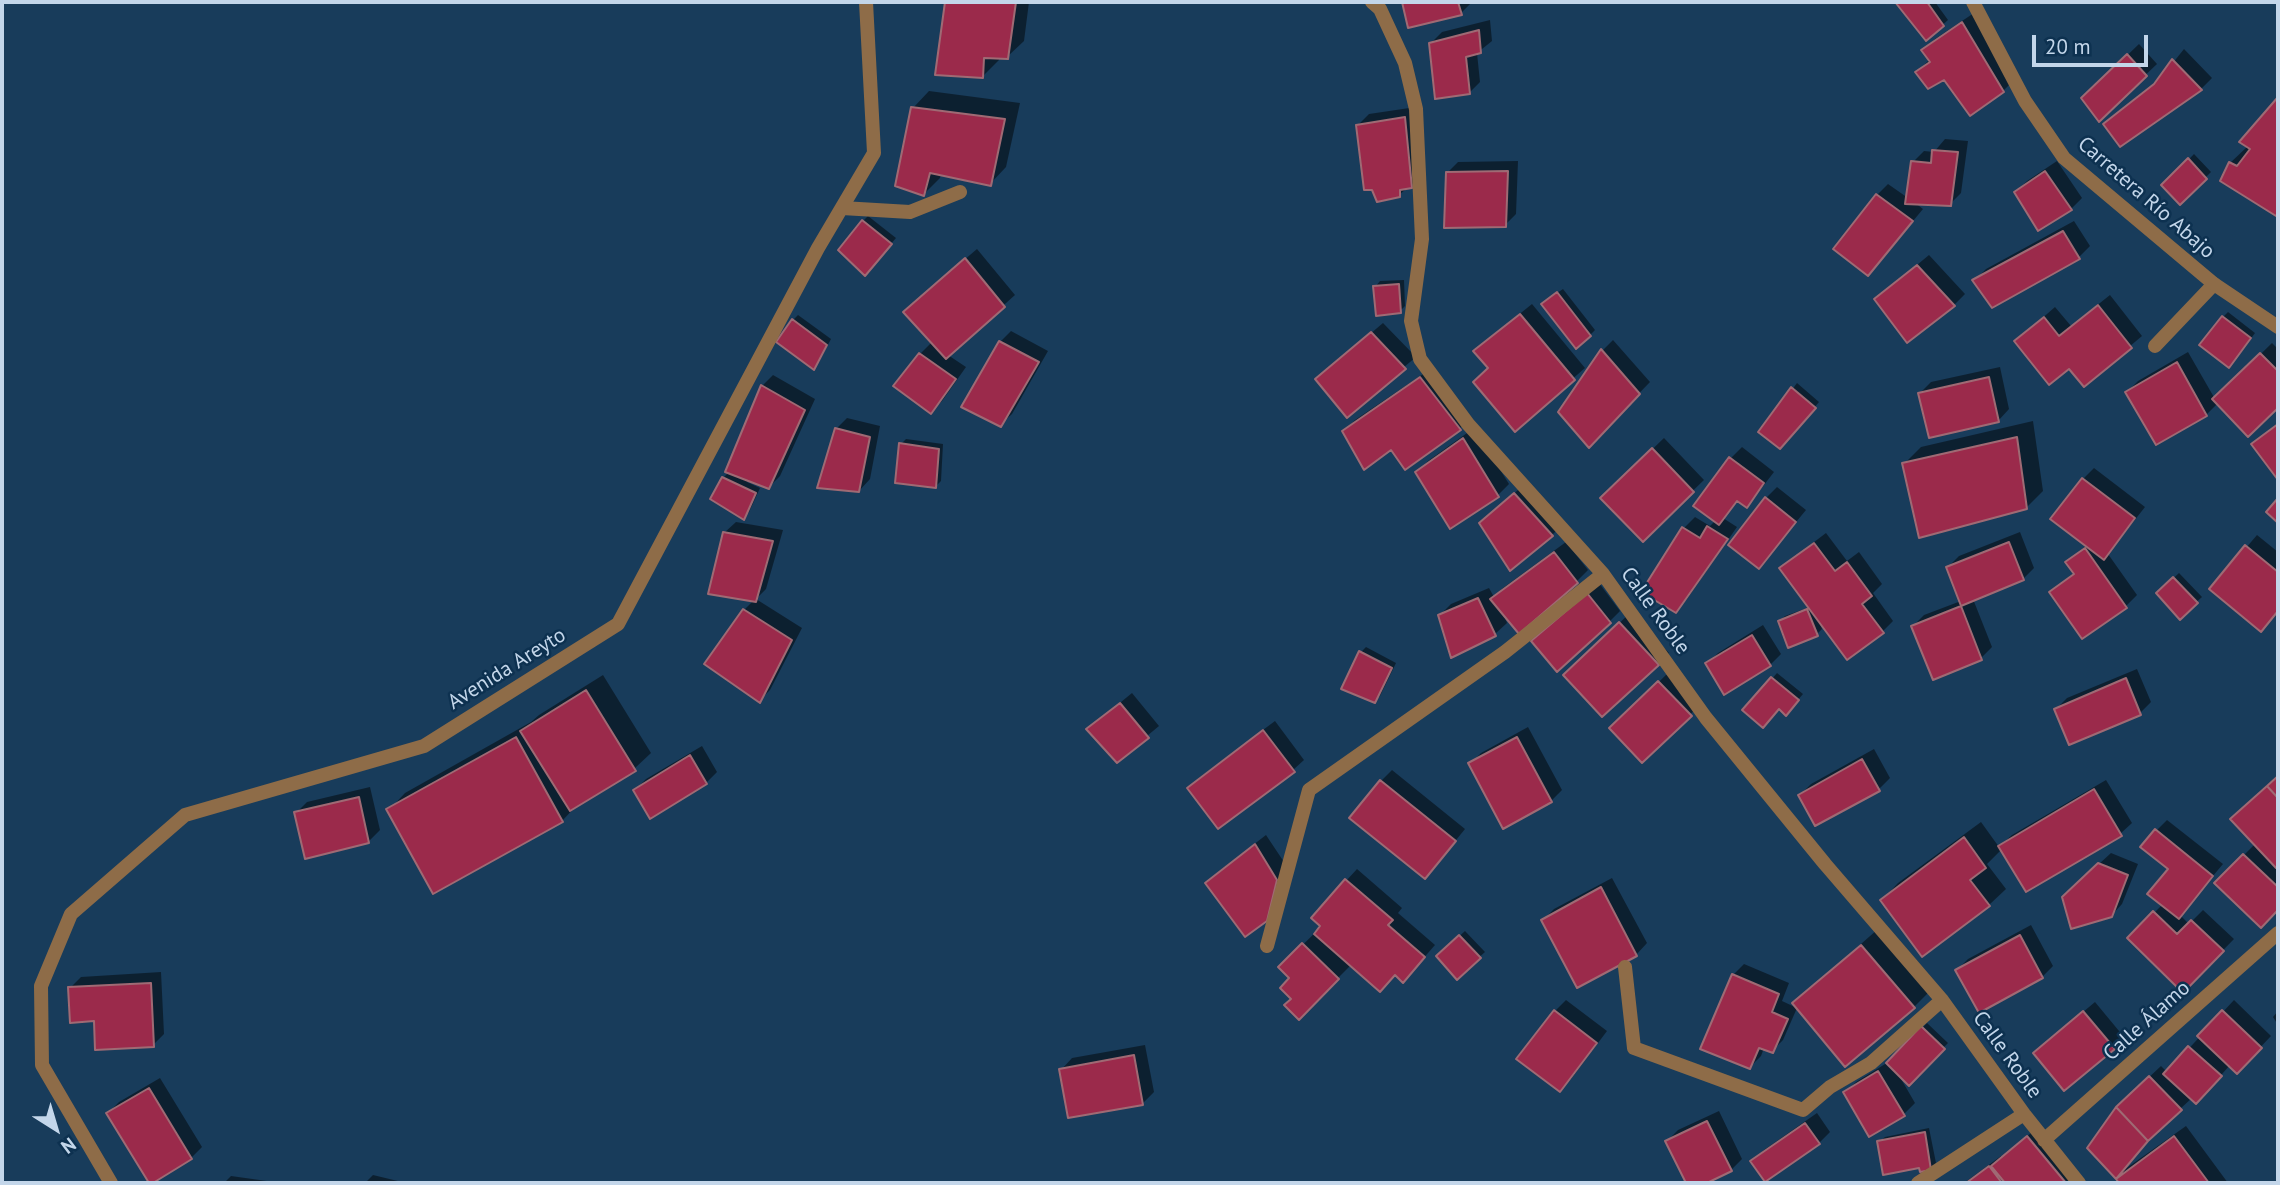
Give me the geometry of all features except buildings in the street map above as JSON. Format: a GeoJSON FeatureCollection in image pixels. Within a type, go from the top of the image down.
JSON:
{"type":"FeatureCollection","features":[{"type":"Feature","properties":{"kind":"street","name":"Avenida Areyto"},"geometry":{"type":"LineString","coordinates":[[111,1183],[42,1065],[41,986],[71,914],[185,815],[424,746],[618,624],[818,248],[874,153],[866,2]]}},
{"type":"Feature","properties":{"kind":"street","name":"Carretera Río Abajo"},"geometry":{"type":"LineString","coordinates":[[1973,2],[2025,101],[2064,158],[2214,284],[2278,327]]}},
{"type":"Feature","properties":{"kind":"street","name":"Calle Roble"},"geometry":{"type":"LineString","coordinates":[[1379,4],[1405,62],[1416,109],[1422,239],[1411,321],[1420,359],[1468,424],[1603,573],[1706,718],[1942,1000],[2024,1114],[2079,1183]]}},
{"type":"Feature","properties":{"kind":"street"},"geometry":{"type":"LineString","coordinates":[[842,208],[910,212],[960,192]]}},
{"type":"Feature","properties":{"kind":"street"},"geometry":{"type":"LineString","coordinates":[[2155,346],[2214,284]]}},
{"type":"Feature","properties":{"kind":"street"},"geometry":{"type":"LineString","coordinates":[[1268,946],[1309,790],[1505,652],[1603,573]]}},
{"type":"Feature","properties":{"kind":"street","name":"Calle Álamo"},"geometry":{"type":"LineString","coordinates":[[2044,1140],[2278,933]]}},
{"type":"Feature","properties":{"kind":"street"},"geometry":{"type":"LineString","coordinates":[[1625,967],[1634,1048],[1803,1110],[1830,1087],[1871,1063],[1942,1000]]}},
{"type":"Feature","properties":{"kind":"street"},"geometry":{"type":"LineString","coordinates":[[1918,1183],[2024,1114]]}}]}
